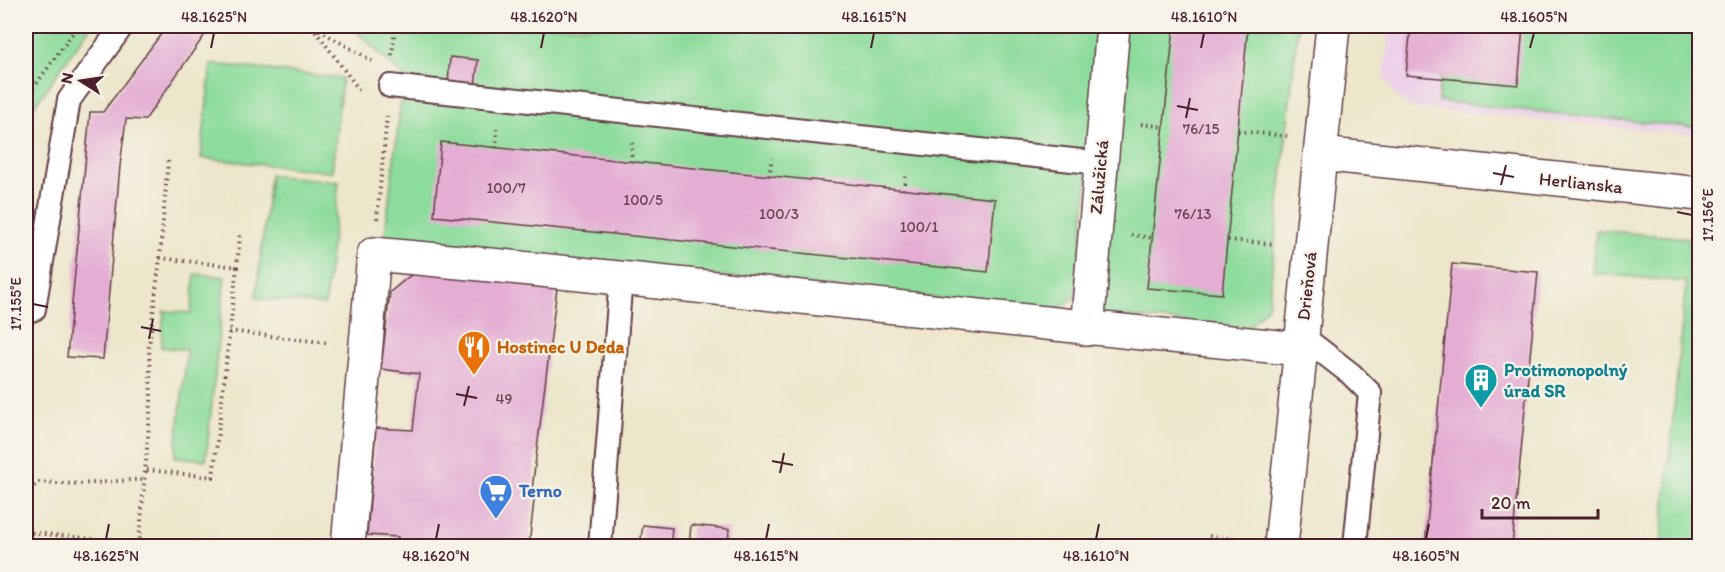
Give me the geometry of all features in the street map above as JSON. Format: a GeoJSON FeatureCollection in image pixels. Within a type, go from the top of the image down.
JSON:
{"type":"FeatureCollection","features":[{"type":"Feature","properties":{"kind":"street","name":"Zálužická"},"geometry":{"type":"LineString","coordinates":[[1087,328],[1113,26]]}},
{"type":"Feature","properties":{"kind":"street","name":"Drieňová"},"geometry":{"type":"LineString","coordinates":[[1281,546],[1333,26]]}},
{"type":"Feature","properties":{"kind":"street","name":"Herlianska"},"geometry":{"type":"LineString","coordinates":[[1320,154],[1700,194]]}},
{"type":"Feature","properties":{"kind":"street"},"geometry":{"type":"LineString","coordinates":[[348,546],[374,254],[621,277],[724,291],[1087,328],[1301,343]]}},
{"type":"Feature","properties":{"kind":"lane"},"geometry":{"type":"LineString","coordinates":[[26,312],[34,309],[69,100],[122,26]]}},
{"type":"Feature","properties":{"kind":"lane"},"geometry":{"type":"LineString","coordinates":[[386,76],[1100,163]]}},
{"type":"Feature","properties":{"kind":"lane"},"geometry":{"type":"LineString","coordinates":[[600,546],[621,277]]}},
{"type":"Feature","properties":{"kind":"lane"},"geometry":{"type":"LineString","coordinates":[[1301,343],[1351,374],[1370,393],[1355,546]]}},
{"type":"Feature","properties":{"kind":"path"},"geometry":{"type":"LineString","coordinates":[[26,98],[78,26]]}},
{"type":"Feature","properties":{"kind":"path"},"geometry":{"type":"LineString","coordinates":[[312,26],[386,76]]}},
{"type":"Feature","properties":{"kind":"path"},"geometry":{"type":"LineString","coordinates":[[312,26],[366,99]]}},
{"type":"Feature","properties":{"kind":"path"},"geometry":{"type":"LineString","coordinates":[[379,117],[386,126]]}},
{"type":"Feature","properties":{"kind":"path"},"geometry":{"type":"LineString","coordinates":[[1287,147],[1289,125]]}},
{"type":"Feature","properties":{"kind":"path"},"geometry":{"type":"LineString","coordinates":[[1238,131],[1288,136]]}},
{"type":"Feature","properties":{"kind":"path"},"geometry":{"type":"LineString","coordinates":[[140,545],[152,402],[149,346],[168,160]]}},
{"type":"Feature","properties":{"kind":"path"},"geometry":{"type":"LineString","coordinates":[[147,470],[213,477],[240,235]]}},
{"type":"Feature","properties":{"kind":"path"},"geometry":{"type":"LineString","coordinates":[[1228,240],[1278,244],[1276,254]]}},
{"type":"Feature","properties":{"kind":"path"},"geometry":{"type":"LineString","coordinates":[[159,258],[237,267]]}},
{"type":"Feature","properties":{"kind":"path"},"geometry":{"type":"LineString","coordinates":[[229,332],[331,343]]}},
{"type":"Feature","properties":{"kind":"path"},"geometry":{"type":"LineString","coordinates":[[26,495],[38,482],[79,484],[146,479]]}},
{"type":"Feature","properties":{"kind":"path"},"geometry":{"type":"LineString","coordinates":[[26,532],[158,546]]}},
{"type":"Feature","properties":{"kind":"path"},"geometry":{"type":"LineString","coordinates":[[1209,536],[1248,540]]}},
{"type":"Feature","properties":{"kind":"shaded area"},"geometry":{"type":"Polygon","coordinates":[[[1389,26],[1699,26],[1699,135],[1412,108],[1394,93],[1384,78],[1389,26]]]}},
{"type":"Feature","properties":{"kind":"green space"},"geometry":{"type":"Polygon","coordinates":[[[26,26],[91,26],[33,108],[26,185],[26,26]]]}},
{"type":"Feature","properties":{"kind":"green space"},"geometry":{"type":"Polygon","coordinates":[[[351,26],[1103,26],[1076,296],[1056,311],[384,241],[404,77],[351,26]]]}},
{"type":"Feature","properties":{"kind":"green space"},"geometry":{"type":"Polygon","coordinates":[[[1114,26],[1298,26],[1268,307],[1247,328],[1089,313],[1114,26]]]}},
{"type":"Feature","properties":{"kind":"green space"},"geometry":{"type":"Polygon","coordinates":[[[1445,26],[1699,26],[1699,128],[1438,101],[1445,26]]]}},
{"type":"Feature","properties":{"kind":"green space"},"geometry":{"type":"Polygon","coordinates":[[[211,64],[342,78],[332,172],[201,158],[211,64]]]}},
{"type":"Feature","properties":{"kind":"green space"},"geometry":{"type":"Polygon","coordinates":[[[270,175],[339,182],[325,305],[256,298],[270,175]]]}},
{"type":"Feature","properties":{"kind":"green space"},"geometry":{"type":"Polygon","coordinates":[[[1596,230],[1699,239],[1699,546],[1661,546],[1686,282],[1592,273],[1596,230]]]}},
{"type":"Feature","properties":{"kind":"green space"},"geometry":{"type":"Polygon","coordinates":[[[195,274],[225,277],[206,460],[175,457],[187,350],[161,347],[164,311],[191,313],[195,274]]]}},
{"type":"Feature","properties":{"kind":"building"},"geometry":{"type":"Polygon","coordinates":[[[167,26],[211,26],[145,120],[126,119],[103,359],[67,357],[90,112],[103,112],[167,26]]]}},
{"type":"Feature","properties":{"kind":"building"},"geometry":{"type":"Polygon","coordinates":[[[1174,26],[1248,26],[1222,294],[1147,288],[1174,26]]]}},
{"type":"Feature","properties":{"kind":"building"},"geometry":{"type":"Polygon","coordinates":[[[1411,26],[1523,26],[1518,85],[1406,75],[1411,26]]]}},
{"type":"Feature","properties":{"kind":"building"},"geometry":{"type":"Polygon","coordinates":[[[450,57],[478,60],[475,87],[448,84],[450,57]]]}},
{"type":"Feature","properties":{"kind":"building"},"geometry":{"type":"Polygon","coordinates":[[[441,142],[995,199],[988,272],[434,216],[441,142]]]}},
{"type":"Feature","properties":{"kind":"building","name":"Protimonopolný úrad SR"},"geometry":{"type":"Polygon","coordinates":[[[1452,264],[1538,272],[1512,546],[1425,546],[1452,264]]]}},
{"type":"Feature","properties":{"kind":"building"},"geometry":{"type":"Polygon","coordinates":[[[422,266],[558,280],[532,490],[535,491],[529,546],[398,546],[398,537],[367,535],[376,428],[413,430],[419,374],[381,369],[390,292],[422,266]]]}},
{"type":"Feature","properties":{"kind":"building"},"geometry":{"type":"Polygon","coordinates":[[[643,525],[672,528],[670,546],[640,546],[643,525]]]}},
{"type":"Feature","properties":{"kind":"building"},"geometry":{"type":"Polygon","coordinates":[[[691,525],[729,529],[728,546],[689,546],[691,525]]]}},
{"type":"Feature","properties":{"kind":"place","name":"Hostinec U Deda"},"geometry":{"type":"Point","coordinates":[474,376]}},
{"type":"Feature","properties":{"kind":"place","name":"Protimonopolný úrad SR"},"geometry":{"type":"Point","coordinates":[1481,409]}},
{"type":"Feature","properties":{"kind":"place","name":"Terno"},"geometry":{"type":"Point","coordinates":[496,520]}}]}
